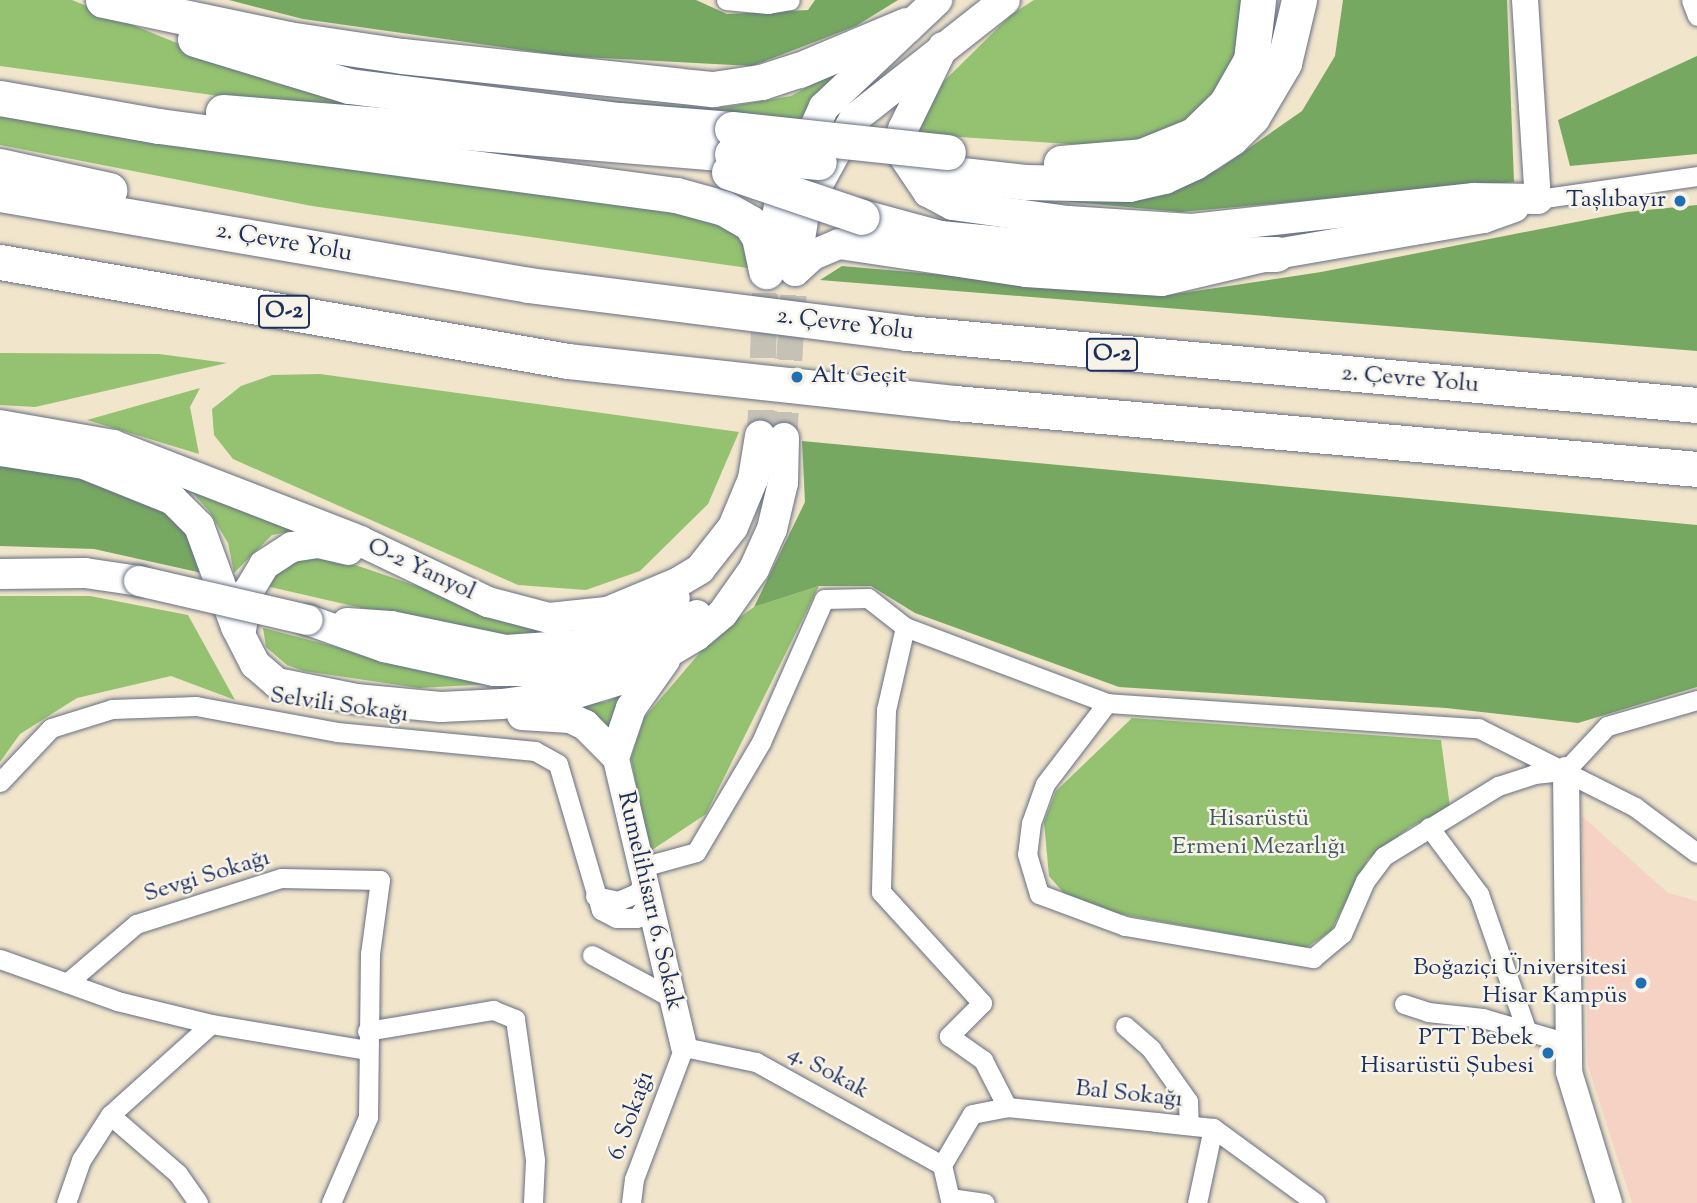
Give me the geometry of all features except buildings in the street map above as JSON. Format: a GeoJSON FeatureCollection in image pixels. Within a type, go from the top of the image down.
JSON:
{"type":"FeatureCollection","features":[{"type":"Feature","properties":{"kind":"highway"},"geometry":{"type":"LineString","coordinates":[[103,0],[221,27],[389,54],[713,89],[761,82],[799,70],[906,25]]}},
{"type":"Feature","properties":{"kind":"highway"},"geometry":{"type":"LineString","coordinates":[[103,0],[169,30],[270,65],[349,86],[619,120],[731,152],[862,217],[940,238],[1156,255],[1276,254]]}},
{"type":"Feature","properties":{"kind":"highway"},"geometry":{"type":"LineString","coordinates":[[34,104],[363,122],[639,150],[946,163],[1081,164],[1142,156],[1194,135],[1226,104],[1251,60],[1258,0]]}},
{"type":"Feature","properties":{"kind":"highway"},"geometry":{"type":"LineString","coordinates":[[946,163],[1026,182],[1129,184],[1164,176],[1194,162],[1231,138],[1257,108],[1284,64],[1298,0]]}},
{"type":"Feature","properties":{"kind":"highway"},"geometry":{"type":"LineString","coordinates":[[0,98],[159,126],[676,195],[724,208],[750,223],[780,271]]}},
{"type":"Feature","properties":{"kind":"highway"},"geometry":{"type":"LineString","coordinates":[[0,166],[529,285]]}},
{"type":"Feature","properties":{"kind":"highway","name":"2. Çevre Yolu"},"geometry":{"type":"LineString","coordinates":[[0,194],[529,285],[1145,358],[1697,405]]}},
{"type":"Feature","properties":{"kind":"highway","name":"O-2"},"geometry":{"type":"LineString","coordinates":[[0,262],[568,361],[995,407],[1697,468]]}},
{"type":"Feature","properties":{"kind":"highway"},"geometry":{"type":"LineString","coordinates":[[0,287],[568,361]]}},
{"type":"Feature","properties":{"kind":"main road"},"geometry":{"type":"LineString","coordinates":[[780,271],[779,206],[824,107],[906,25],[937,0]]}},
{"type":"Feature","properties":{"kind":"main road"},"geometry":{"type":"LineString","coordinates":[[780,271],[805,208],[853,119],[1005,0]]}},
{"type":"Feature","properties":{"kind":"main road"},"geometry":{"type":"LineString","coordinates":[[943,47],[903,129],[903,155],[929,192],[952,205],[1068,221],[1192,229],[1474,198],[1538,199]]}},
{"type":"Feature","properties":{"kind":"main road"},"geometry":{"type":"LineString","coordinates":[[780,271],[839,244],[1026,272],[1162,281],[1276,254],[1484,218],[1538,199]]}},
{"type":"Feature","properties":{"kind":"main road","name":"O-2 Yanyol"},"geometry":{"type":"LineString","coordinates":[[0,425],[113,445],[397,559],[488,602],[549,618],[607,612],[677,583],[700,569],[733,527],[772,437],[783,483],[772,529],[754,569]]}},
{"type":"Feature","properties":{"kind":"main road"},"geometry":{"type":"LineString","coordinates":[[0,451],[84,464],[173,500],[199,526],[240,635],[256,664],[277,683],[356,699],[570,718],[584,725],[615,755],[631,708],[669,656]]}},
{"type":"Feature","properties":{"kind":"main road"},"geometry":{"type":"LineString","coordinates":[[240,635],[248,592],[264,565],[292,547],[318,543],[397,559]]}},
{"type":"Feature","properties":{"kind":"main road"},"geometry":{"type":"LineString","coordinates":[[308,620],[391,626],[506,650],[578,645],[628,629],[677,597],[700,569]]}},
{"type":"Feature","properties":{"kind":"main road"},"geometry":{"type":"LineString","coordinates":[[0,574],[85,573],[139,581],[308,620],[384,648],[494,671],[573,671],[675,629],[731,592],[754,569]]}},
{"type":"Feature","properties":{"kind":"main road"},"geometry":{"type":"LineString","coordinates":[[441,707],[502,704],[574,694],[626,678],[669,656],[723,613],[754,569]]}},
{"type":"Feature","properties":{"kind":"street"},"geometry":{"type":"LineString","coordinates":[[726,0],[768,4],[790,0]]}},
{"type":"Feature","properties":{"kind":"street"},"geometry":{"type":"LineString","coordinates":[[1525,0],[1538,199],[1697,177]]}},
{"type":"Feature","properties":{"kind":"street"},"geometry":{"type":"LineString","coordinates":[[1690,0],[1697,16]]}},
{"type":"Feature","properties":{"kind":"street"},"geometry":{"type":"LineString","coordinates":[[645,882],[696,852],[761,742],[824,600],[868,598],[905,627],[1107,703],[1478,728],[1635,807],[1697,853]]}},
{"type":"Feature","properties":{"kind":"street"},"geometry":{"type":"LineString","coordinates":[[905,627],[886,710],[881,892],[982,1003],[949,1036],[983,1060],[1007,1107]]}},
{"type":"Feature","properties":{"kind":"street"},"geometry":{"type":"LineString","coordinates":[[1107,703],[1045,784],[1031,823],[1027,854],[1040,894],[1066,907],[1125,926],[1313,958],[1342,934],[1365,881],[1384,856],[1498,786],[1534,774],[1566,771],[1607,726],[1697,700]]}},
{"type":"Feature","properties":{"kind":"street","name":"Selvili Sokağı"},"geometry":{"type":"LineString","coordinates":[[0,782],[51,728],[112,709],[196,706],[337,732],[535,751],[558,764],[596,896],[618,901],[637,893],[645,882]]}},
{"type":"Feature","properties":{"kind":"street","name":"Rumelihisarı 6. Sokak"},"geometry":{"type":"LineString","coordinates":[[615,755],[684,1047]]}},
{"type":"Feature","properties":{"kind":"street"},"geometry":{"type":"LineString","coordinates":[[1566,771],[1571,1044],[1569,1072],[1609,1203]]}},
{"type":"Feature","properties":{"kind":"street"},"geometry":{"type":"LineString","coordinates":[[1429,827],[1479,894],[1526,1029]]}},
{"type":"Feature","properties":{"kind":"street","name":"Sevgi Sokağı"},"geometry":{"type":"LineString","coordinates":[[67,984],[136,924],[281,878],[380,880],[366,1041]]}},
{"type":"Feature","properties":{"kind":"street"},"geometry":{"type":"LineString","coordinates":[[592,955],[672,998]]}},
{"type":"Feature","properties":{"kind":"street"},"geometry":{"type":"LineString","coordinates":[[0,959],[67,984],[211,1024],[366,1041],[493,1010],[515,1019],[535,1160],[533,1203]]}},
{"type":"Feature","properties":{"kind":"street"},"geometry":{"type":"LineString","coordinates":[[1404,1004],[1428,1012],[1483,1018],[1571,1044]]}},
{"type":"Feature","properties":{"kind":"street"},"geometry":{"type":"LineString","coordinates":[[66,1203],[81,1160],[110,1115],[211,1024]]}},
{"type":"Feature","properties":{"kind":"street"},"geometry":{"type":"LineString","coordinates":[[1125,1026],[1151,1049],[1188,1101],[1189,1125]]}},
{"type":"Feature","properties":{"kind":"street"},"geometry":{"type":"LineString","coordinates":[[331,1203],[368,1117],[366,1041]]}},
{"type":"Feature","properties":{"kind":"street","name":"4. Sokak"},"geometry":{"type":"LineString","coordinates":[[684,1047],[756,1062],[942,1165]]}},
{"type":"Feature","properties":{"kind":"street","name":"6. Sokağı"},"geometry":{"type":"LineString","coordinates":[[631,1203],[634,1179],[684,1047]]}},
{"type":"Feature","properties":{"kind":"street","name":"Bal Sokağı"},"geometry":{"type":"LineString","coordinates":[[942,1165],[972,1114],[1007,1107],[1189,1125],[1213,1128],[1316,1203]]}},
{"type":"Feature","properties":{"kind":"street"},"geometry":{"type":"LineString","coordinates":[[110,1115],[178,1174],[198,1203]]}},
{"type":"Feature","properties":{"kind":"street"},"geometry":{"type":"LineString","coordinates":[[1197,1203],[1213,1128]]}},
{"type":"Feature","properties":{"kind":"street"},"geometry":{"type":"LineString","coordinates":[[942,1165],[951,1200],[985,1203]]}},
{"type":"Feature","properties":{"kind":"shaded area","name":"Boğaziçi Üniversitesi Hisar Kampüs"},"geometry":{"type":"Polygon","coordinates":[[[1582,816],[1668,893],[1697,901],[1697,1203],[1632,1203],[1588,1066],[1582,816]]]}},
{"type":"Feature","properties":{"kind":"green space"},"geometry":{"type":"Polygon","coordinates":[[[0,0],[72,0],[274,83],[376,107],[249,100],[0,66],[0,0]]]}},
{"type":"Feature","properties":{"kind":"green space"},"geometry":{"type":"Polygon","coordinates":[[[229,0],[696,0],[727,14],[808,10],[815,0],[898,0],[856,26],[752,66],[564,56],[303,19],[229,0]]]}},
{"type":"Feature","properties":{"kind":"green space"},"geometry":{"type":"Polygon","coordinates":[[[1034,0],[1248,0],[1241,60],[1181,129],[1116,147],[913,134],[941,84],[1012,14],[1034,0]]]}},
{"type":"Feature","properties":{"kind":"green space"},"geometry":{"type":"Polygon","coordinates":[[[1343,0],[1507,0],[1514,182],[1181,212],[997,195],[1157,194],[1219,169],[1302,111],[1335,56],[1343,0]]]}},
{"type":"Feature","properties":{"kind":"green space"},"geometry":{"type":"Polygon","coordinates":[[[1697,56],[1697,154],[1570,166],[1558,120],[1697,56]]]}},
{"type":"Feature","properties":{"kind":"green space"},"geometry":{"type":"Polygon","coordinates":[[[853,61],[800,128],[429,85],[715,109],[791,96],[853,61]]]}},
{"type":"Feature","properties":{"kind":"green space"},"geometry":{"type":"Polygon","coordinates":[[[0,117],[376,163],[671,207],[737,224],[752,249],[748,268],[312,206],[0,145],[0,117]]]}},
{"type":"Feature","properties":{"kind":"green space"},"geometry":{"type":"Polygon","coordinates":[[[1697,205],[1697,351],[820,280],[842,266],[1169,295],[1321,272],[1627,212],[1697,205]]]}},
{"type":"Feature","properties":{"kind":"green space"},"geometry":{"type":"Polygon","coordinates":[[[0,353],[159,354],[227,363],[35,407],[0,405],[0,353]]]}},
{"type":"Feature","properties":{"kind":"green space"},"geometry":{"type":"Polygon","coordinates":[[[320,374],[739,432],[708,504],[640,571],[586,590],[518,585],[233,459],[214,435],[212,409],[241,386],[272,375],[320,374]]]}},
{"type":"Feature","properties":{"kind":"green space"},"geometry":{"type":"Polygon","coordinates":[[[200,388],[190,407],[199,454],[87,420],[200,388]]]}},
{"type":"Feature","properties":{"kind":"green space"},"geometry":{"type":"Polygon","coordinates":[[[802,441],[1697,525],[1697,687],[1578,723],[1446,708],[1119,687],[915,613],[871,586],[819,586],[754,607],[805,502],[802,441]]]}},
{"type":"Feature","properties":{"kind":"green space"},"geometry":{"type":"Polygon","coordinates":[[[0,458],[126,488],[185,527],[202,573],[94,549],[0,546],[0,458]]]}},
{"type":"Feature","properties":{"kind":"green space"},"geometry":{"type":"Polygon","coordinates":[[[184,483],[304,529],[272,535],[234,573],[228,543],[209,511],[184,483]]]}},
{"type":"Feature","properties":{"kind":"green space"},"geometry":{"type":"Polygon","coordinates":[[[302,557],[332,557],[549,631],[497,639],[266,586],[282,566],[302,557]]]}},
{"type":"Feature","properties":{"kind":"green space"},"geometry":{"type":"Polygon","coordinates":[[[819,586],[706,814],[649,852],[631,758],[644,718],[715,635],[754,607],[819,586]]]}},
{"type":"Feature","properties":{"kind":"green space"},"geometry":{"type":"Polygon","coordinates":[[[0,596],[90,596],[188,615],[235,700],[171,676],[77,698],[20,734],[0,762],[0,596]]]}},
{"type":"Feature","properties":{"kind":"green space"},"geometry":{"type":"Polygon","coordinates":[[[263,628],[457,678],[526,682],[419,688],[304,671],[287,665],[266,647],[263,628]]]}},
{"type":"Feature","properties":{"kind":"green space"},"geometry":{"type":"Polygon","coordinates":[[[635,688],[614,732],[565,706],[606,702],[635,688]]]}},
{"type":"Feature","properties":{"kind":"green space","name":"Hisarüstü Ermeni Mezarlığı"},"geometry":{"type":"Polygon","coordinates":[[[1132,718],[1441,740],[1450,807],[1410,827],[1368,859],[1331,931],[1306,948],[1109,912],[1069,899],[1049,876],[1044,822],[1056,791],[1132,718]]]}},
{"type":"Feature","properties":{"kind":"tunnel"},"geometry":{"type":"LineString","coordinates":[[760,436],[766,271]]}},
{"type":"Feature","properties":{"kind":"tunnel"},"geometry":{"type":"LineString","coordinates":[[784,438],[795,271]]}},
{"type":"Feature","properties":{"kind":"place","name":"Taşlıbayır"},"geometry":{"type":"Point","coordinates":[1680,201]}},
{"type":"Feature","properties":{"kind":"place","name":"Alt Geçit"},"geometry":{"type":"Point","coordinates":[797,377]}},
{"type":"Feature","properties":{"kind":"place","name":"Boğaziçi Üniversitesi Hisar Kampüs"},"geometry":{"type":"Point","coordinates":[1641,983]}},
{"type":"Feature","properties":{"kind":"place","name":"PTT Bebek Hisarüstü Şubesi"},"geometry":{"type":"Point","coordinates":[1548,1053]}}]}
